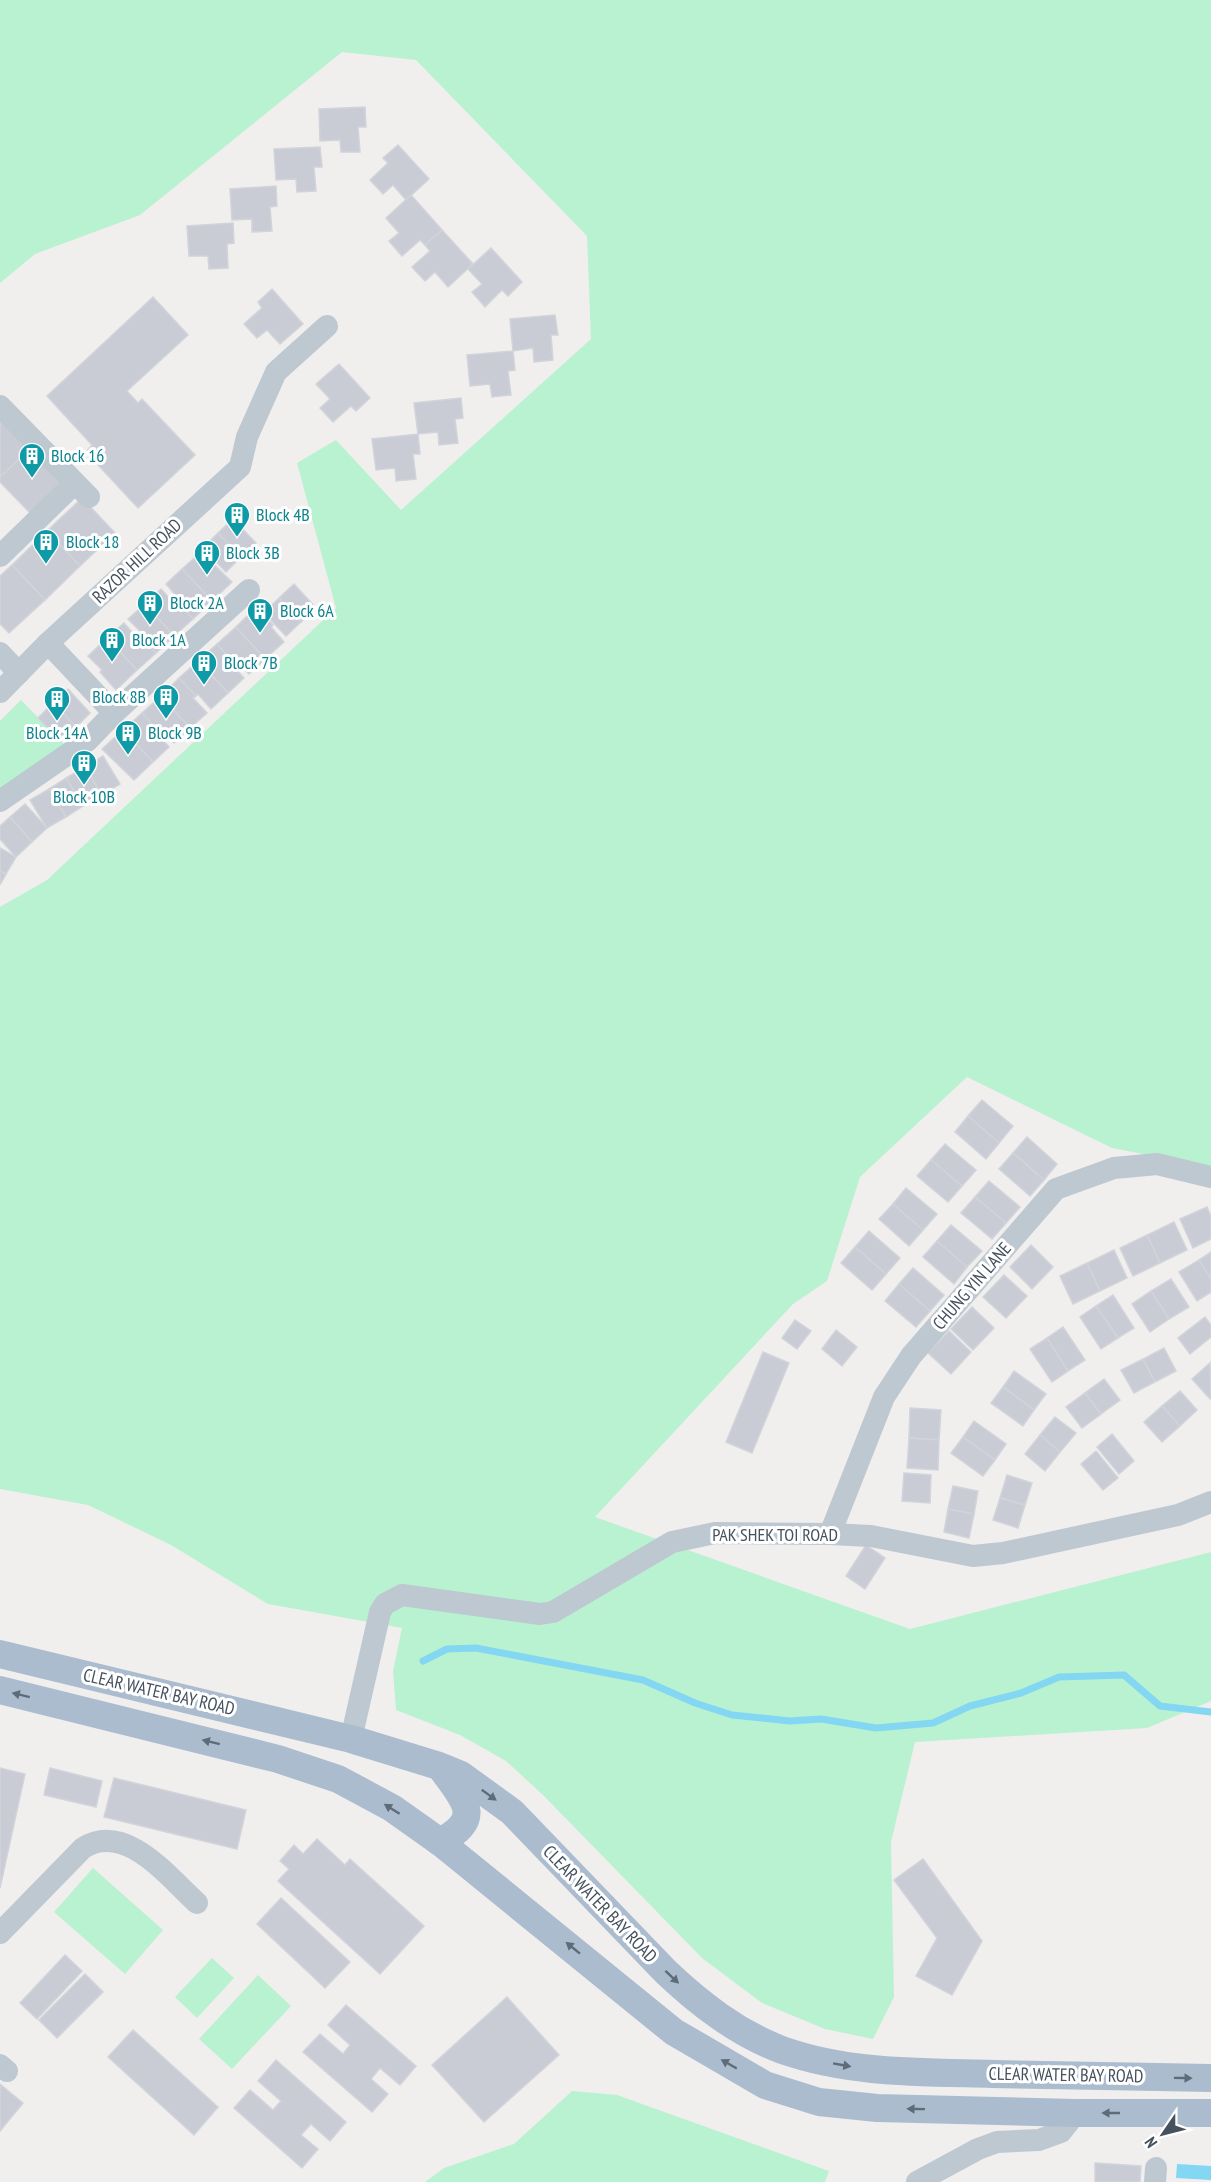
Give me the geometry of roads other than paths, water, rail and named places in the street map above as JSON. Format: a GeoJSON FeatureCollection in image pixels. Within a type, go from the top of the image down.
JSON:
{"type":"FeatureCollection","features":[{"type":"Feature","properties":{"kind":"main road","name":"CLEAR WATER BAY ROAD"},"geometry":{"type":"LineString","coordinates":[[0,1654],[351,1738],[461,1775],[512,1812],[691,1995],[739,2029],[780,2049],[822,2062],[880,2070],[1211,2078]]}},
{"type":"Feature","properties":{"kind":"main road","name":"CLEAR WATER BAY ROAD"},"geometry":{"type":"LineString","coordinates":[[0,1690],[278,1759],[338,1779],[392,1808],[440,1842],[674,2032],[765,2085],[819,2103],[877,2108],[1076,2113],[1211,2113]]}},
{"type":"Feature","properties":{"kind":"main road"},"geometry":{"type":"LineString","coordinates":[[439,1766],[466,1802],[466,1816],[462,1827],[455,1834],[440,1842]]}},
{"type":"Feature","properties":{"kind":"street","name":"RAZOR HILL ROAD"},"geometry":{"type":"LineString","coordinates":[[0,692],[48,643],[240,466],[247,437],[276,372],[327,326]]}},
{"type":"Feature","properties":{"kind":"street"},"geometry":{"type":"LineString","coordinates":[[0,406],[82,490],[0,556]]}},
{"type":"Feature","properties":{"kind":"street"},"geometry":{"type":"LineString","coordinates":[[0,801],[87,741],[114,713],[249,590]]}},
{"type":"Feature","properties":{"kind":"street"},"geometry":{"type":"LineString","coordinates":[[48,643],[114,713]]}},
{"type":"Feature","properties":{"kind":"street"},"geometry":{"type":"LineString","coordinates":[[0,653],[19,673]]}},
{"type":"Feature","properties":{"kind":"street","name":"CHUNG YIN LANE"},"geometry":{"type":"LineString","coordinates":[[830,1534],[884,1397],[910,1356],[1056,1189],[1114,1168],[1157,1164],[1211,1177]]}},
{"type":"Feature","properties":{"kind":"street","name":"PAK SHEK TOI ROAD"},"geometry":{"type":"LineString","coordinates":[[351,1738],[380,1612],[385,1604],[402,1595],[540,1614],[553,1612],[672,1542],[715,1533],[871,1536],[973,1556],[1003,1553],[1178,1515],[1211,1502]]}},
{"type":"Feature","properties":{"kind":"street"},"geometry":{"type":"LineString","coordinates":[[2,1929],[83,1848],[95,1843],[122,1842],[136,1848],[197,1903]]}},
{"type":"Feature","properties":{"kind":"street"},"geometry":{"type":"LineString","coordinates":[[917,2182],[978,2149],[997,2142],[1039,2140],[1061,2132],[1076,2113]]}},
{"type":"Feature","properties":{"kind":"water"},"geometry":{"type":"Polygon","coordinates":[[[1177,2164],[1211,2166],[1211,2180],[1176,2178],[1177,2164]]]}},
{"type":"Feature","properties":{"kind":"waterway"},"geometry":{"type":"LineString","coordinates":[[423,1661],[447,1649],[476,1648],[643,1680],[695,1703],[732,1715],[790,1721],[821,1719],[876,1728],[933,1723],[970,1706],[1021,1693],[1059,1677],[1124,1675],[1160,1706],[1211,1712]]}},
{"type":"Feature","properties":{"kind":"place","name":"Block 16"},"geometry":{"type":"Point","coordinates":[32,479]}},
{"type":"Feature","properties":{"kind":"place","name":"Block 4B"},"geometry":{"type":"Point","coordinates":[237,538]}},
{"type":"Feature","properties":{"kind":"place","name":"Block 18"},"geometry":{"type":"Point","coordinates":[46,565]}},
{"type":"Feature","properties":{"kind":"place","name":"Block 3B"},"geometry":{"type":"Point","coordinates":[207,576]}},
{"type":"Feature","properties":{"kind":"place","name":"Block 2A"},"geometry":{"type":"Point","coordinates":[150,626]}},
{"type":"Feature","properties":{"kind":"place","name":"Block 6A"},"geometry":{"type":"Point","coordinates":[260,634]}},
{"type":"Feature","properties":{"kind":"place","name":"Block 1A"},"geometry":{"type":"Point","coordinates":[112,663]}},
{"type":"Feature","properties":{"kind":"place","name":"Block 7B"},"geometry":{"type":"Point","coordinates":[204,686]}},
{"type":"Feature","properties":{"kind":"place","name":"Block 8B"},"geometry":{"type":"Point","coordinates":[166,720]}},
{"type":"Feature","properties":{"kind":"place","name":"Block 14A"},"geometry":{"type":"Point","coordinates":[57,722]}},
{"type":"Feature","properties":{"kind":"place","name":"Block 9B"},"geometry":{"type":"Point","coordinates":[128,756]}},
{"type":"Feature","properties":{"kind":"place","name":"Block 10B"},"geometry":{"type":"Point","coordinates":[84,786]}}]}
